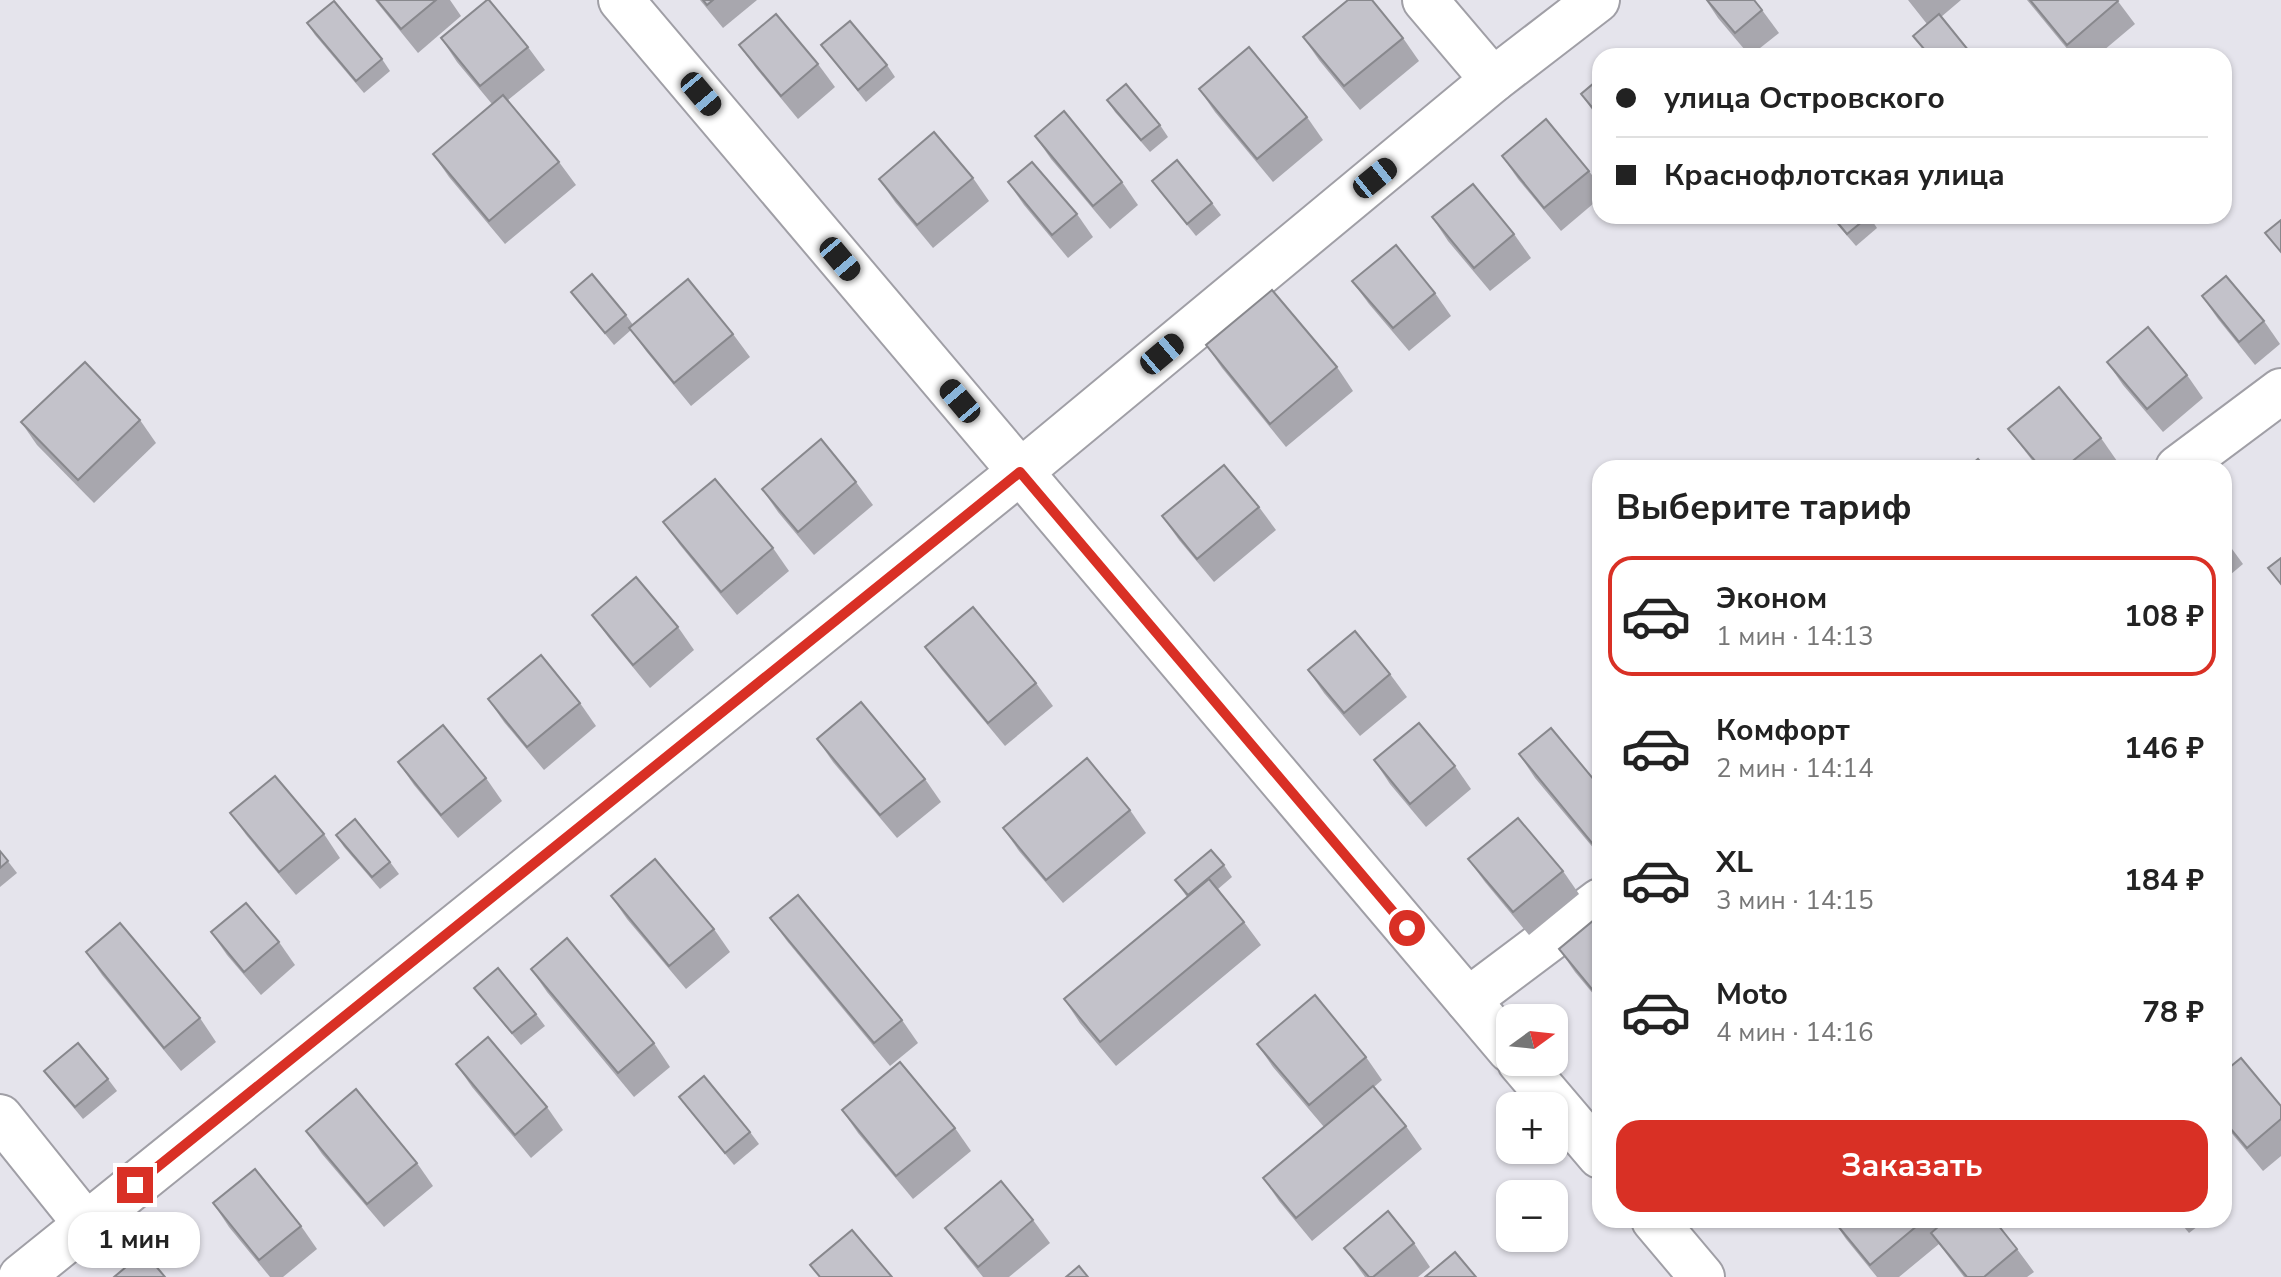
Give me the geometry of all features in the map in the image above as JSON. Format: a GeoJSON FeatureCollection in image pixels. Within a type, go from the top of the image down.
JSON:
{"type":"FeatureCollection","features":[{"type":"Feature","properties":{"kind":"lane"},"geometry":{"type":"LineString","coordinates":[[621,0],[1496,1033]]}},
{"type":"Feature","properties":{"kind":"lane"},"geometry":{"type":"LineString","coordinates":[[1425,0],[1493,80]]}},
{"type":"Feature","properties":{"kind":"lane"},"geometry":{"type":"LineString","coordinates":[[21,1277],[1020,472],[1493,80],[1597,0]]}},
{"type":"Feature","properties":{"kind":"lane"},"geometry":{"type":"LineString","coordinates":[[2189,460],[2281,391]]}},
{"type":"Feature","properties":{"kind":"lane"},"geometry":{"type":"LineString","coordinates":[[1468,1000],[1592,907]]}},
{"type":"Feature","properties":{"kind":"lane"},"geometry":{"type":"LineString","coordinates":[[1532,1076],[1592,1147]]}},
{"type":"Feature","properties":{"kind":"lane"},"geometry":{"type":"LineString","coordinates":[[0,1117],[86,1224]]}},
{"type":"Feature","properties":{"kind":"lane"},"geometry":{"type":"LineString","coordinates":[[1661,1228],[1702,1277]]}},
{"type":"Feature","properties":{"kind":"building"},"geometry":{"type":"Polygon","coordinates":[[[377,0],[436,0],[401,29],[377,0]]]}},
{"type":"Feature","properties":{"kind":"building"},"geometry":{"type":"Polygon","coordinates":[[[487,0],[528,47],[480,86],[441,38],[487,0]]]}},
{"type":"Feature","properties":{"kind":"building"},"geometry":{"type":"Polygon","coordinates":[[[1348,0],[1372,0],[1403,38],[1344,86],[1303,37],[1348,0]]]}},
{"type":"Feature","properties":{"kind":"building"},"geometry":{"type":"Polygon","coordinates":[[[1707,0],[1754,0],[1762,10],[1735,33],[1707,0]]]}},
{"type":"Feature","properties":{"kind":"building"},"geometry":{"type":"Polygon","coordinates":[[[2030,0],[2117,0],[2118,1],[2067,45],[2030,0]]]}},
{"type":"Feature","properties":{"kind":"building"},"geometry":{"type":"Polygon","coordinates":[[[334,1],[382,59],[356,81],[307,23],[334,1]]]}},
{"type":"Feature","properties":{"kind":"building"},"geometry":{"type":"Polygon","coordinates":[[[776,14],[818,64],[781,96],[739,45],[776,14]]]}},
{"type":"Feature","properties":{"kind":"building"},"geometry":{"type":"Polygon","coordinates":[[[1939,14],[1967,48],[1923,48],[1913,36],[1939,14]]]}},
{"type":"Feature","properties":{"kind":"building"},"geometry":{"type":"Polygon","coordinates":[[[850,21],[887,65],[858,90],[821,45],[850,21]]]}},
{"type":"Feature","properties":{"kind":"building"},"geometry":{"type":"Polygon","coordinates":[[[1249,47],[1307,117],[1257,159],[1199,89],[1249,47]]]}},
{"type":"Feature","properties":{"kind":"building"},"geometry":{"type":"Polygon","coordinates":[[[1126,84],[1160,125],[1141,140],[1107,100],[1126,84]]]}},
{"type":"Feature","properties":{"kind":"building"},"geometry":{"type":"Polygon","coordinates":[[[1592,85],[1592,107],[1581,94],[1592,85]]]}},
{"type":"Feature","properties":{"kind":"building"},"geometry":{"type":"Polygon","coordinates":[[[503,95],[559,162],[489,221],[433,154],[503,95]]]}},
{"type":"Feature","properties":{"kind":"building"},"geometry":{"type":"Polygon","coordinates":[[[1064,111],[1122,182],[1093,206],[1035,136],[1064,111]]]}},
{"type":"Feature","properties":{"kind":"building"},"geometry":{"type":"Polygon","coordinates":[[[1546,119],[1589,171],[1544,208],[1502,156],[1546,119]]]}},
{"type":"Feature","properties":{"kind":"building"},"geometry":{"type":"Polygon","coordinates":[[[934,132],[973,178],[917,225],[879,179],[934,132]]]}},
{"type":"Feature","properties":{"kind":"building"},"geometry":{"type":"Polygon","coordinates":[[[1177,160],[1212,203],[1187,224],[1152,181],[1177,160]]]}},
{"type":"Feature","properties":{"kind":"building"},"geometry":{"type":"Polygon","coordinates":[[[1032,162],[1077,214],[1052,235],[1008,182],[1032,162]]]}},
{"type":"Feature","properties":{"kind":"building"},"geometry":{"type":"Polygon","coordinates":[[[1473,184],[1514,234],[1474,268],[1432,217],[1473,184]]]}},
{"type":"Feature","properties":{"kind":"building"},"geometry":{"type":"Polygon","coordinates":[[[2281,220],[2281,252],[2265,233],[2281,220]]]}},
{"type":"Feature","properties":{"kind":"building"},"geometry":{"type":"Polygon","coordinates":[[[1839,224],[1859,224],[1847,234],[1839,224]]]}},
{"type":"Feature","properties":{"kind":"building"},"geometry":{"type":"Polygon","coordinates":[[[1396,245],[1435,293],[1393,328],[1352,281],[1396,245]]]}},
{"type":"Feature","properties":{"kind":"building"},"geometry":{"type":"Polygon","coordinates":[[[592,274],[626,315],[605,333],[571,292],[592,274]]]}},
{"type":"Feature","properties":{"kind":"building"},"geometry":{"type":"Polygon","coordinates":[[[2226,276],[2264,321],[2239,342],[2202,296],[2226,276]]]}},
{"type":"Feature","properties":{"kind":"building"},"geometry":{"type":"Polygon","coordinates":[[[688,279],[733,334],[674,383],[629,328],[688,279]]]}},
{"type":"Feature","properties":{"kind":"building"},"geometry":{"type":"Polygon","coordinates":[[[1272,290],[1337,367],[1270,424],[1206,345],[1272,290]]]}},
{"type":"Feature","properties":{"kind":"building"},"geometry":{"type":"Polygon","coordinates":[[[2148,327],[2187,375],[2147,409],[2107,362],[2148,327]]]}},
{"type":"Feature","properties":{"kind":"building"},"geometry":{"type":"Polygon","coordinates":[[[85,362],[140,420],[78,480],[21,422],[85,362]]]}},
{"type":"Feature","properties":{"kind":"building"},"geometry":{"type":"Polygon","coordinates":[[[2059,387],[2101,438],[2074,460],[2034,460],[2008,429],[2059,387]]]}},
{"type":"Feature","properties":{"kind":"building"},"geometry":{"type":"Polygon","coordinates":[[[821,439],[856,482],[798,532],[762,489],[821,439]]]}},
{"type":"Feature","properties":{"kind":"building"},"geometry":{"type":"Polygon","coordinates":[[[1224,465],[1259,507],[1197,559],[1162,516],[1224,465]]]}},
{"type":"Feature","properties":{"kind":"building"},"geometry":{"type":"Polygon","coordinates":[[[715,479],[773,548],[721,592],[663,522],[715,479]]]}},
{"type":"Feature","properties":{"kind":"building"},"geometry":{"type":"Polygon","coordinates":[[[2281,558],[2281,584],[2268,568],[2281,558]]]}},
{"type":"Feature","properties":{"kind":"building"},"geometry":{"type":"Polygon","coordinates":[[[636,577],[678,627],[633,665],[592,615],[636,577]]]}},
{"type":"Feature","properties":{"kind":"building"},"geometry":{"type":"Polygon","coordinates":[[[973,607],[1036,683],[988,723],[925,647],[973,607]]]}},
{"type":"Feature","properties":{"kind":"building"},"geometry":{"type":"Polygon","coordinates":[[[1355,631],[1390,674],[1344,713],[1308,670],[1355,631]]]}},
{"type":"Feature","properties":{"kind":"building"},"geometry":{"type":"Polygon","coordinates":[[[541,655],[580,703],[527,747],[488,699],[541,655]]]}},
{"type":"Feature","properties":{"kind":"building"},"geometry":{"type":"Polygon","coordinates":[[[861,702],[925,779],[880,815],[817,739],[861,702]]]}},
{"type":"Feature","properties":{"kind":"building"},"geometry":{"type":"Polygon","coordinates":[[[1419,723],[1455,766],[1410,804],[1374,760],[1419,723]]]}},
{"type":"Feature","properties":{"kind":"building"},"geometry":{"type":"Polygon","coordinates":[[[443,725],[486,778],[441,815],[398,762],[443,725]]]}},
{"type":"Feature","properties":{"kind":"building"},"geometry":{"type":"Polygon","coordinates":[[[1551,728],[1592,777],[1592,843],[1519,754],[1551,728]]]}},
{"type":"Feature","properties":{"kind":"building"},"geometry":{"type":"Polygon","coordinates":[[[1087,758],[1130,810],[1046,880],[1003,828],[1087,758]]]}},
{"type":"Feature","properties":{"kind":"building"},"geometry":{"type":"Polygon","coordinates":[[[275,776],[324,834],[279,872],[230,813],[275,776]]]}},
{"type":"Feature","properties":{"kind":"building"},"geometry":{"type":"Polygon","coordinates":[[[1518,818],[1563,871],[1513,912],[1468,859],[1518,818]]]}},
{"type":"Feature","properties":{"kind":"building"},"geometry":{"type":"Polygon","coordinates":[[[355,819],[390,862],[372,877],[336,835],[355,819]]]}},
{"type":"Feature","properties":{"kind":"building"},"geometry":{"type":"Polygon","coordinates":[[[1211,850],[1224,865],[1188,895],[1175,880],[1211,850]]]}},
{"type":"Feature","properties":{"kind":"building"},"geometry":{"type":"Polygon","coordinates":[[[0,851],[8,861],[0,868],[0,851]]]}},
{"type":"Feature","properties":{"kind":"building"},"geometry":{"type":"Polygon","coordinates":[[[655,859],[714,929],[669,966],[611,896],[655,859]]]}},
{"type":"Feature","properties":{"kind":"building"},"geometry":{"type":"Polygon","coordinates":[[[1209,879],[1244,922],[1100,1042],[1064,999],[1209,879]]]}},
{"type":"Feature","properties":{"kind":"building"},"geometry":{"type":"Polygon","coordinates":[[[798,895],[902,1020],[874,1043],[770,918],[798,895]]]}},
{"type":"Feature","properties":{"kind":"building"},"geometry":{"type":"Polygon","coordinates":[[[246,903],[279,942],[244,972],[211,932],[246,903]]]}},
{"type":"Feature","properties":{"kind":"building"},"geometry":{"type":"Polygon","coordinates":[[[1592,922],[1592,989],[1559,949],[1592,922]]]}},
{"type":"Feature","properties":{"kind":"building"},"geometry":{"type":"Polygon","coordinates":[[[120,923],[200,1018],[164,1048],[86,952],[120,923]]]}},
{"type":"Feature","properties":{"kind":"building"},"geometry":{"type":"Polygon","coordinates":[[[567,938],[654,1043],[618,1073],[531,969],[567,938]]]}},
{"type":"Feature","properties":{"kind":"building"},"geometry":{"type":"Polygon","coordinates":[[[498,968],[536,1014],[512,1033],[474,988],[498,968]]]}},
{"type":"Feature","properties":{"kind":"building"},"geometry":{"type":"Polygon","coordinates":[[[1315,995],[1366,1057],[1309,1105],[1257,1044],[1315,995]]]}},
{"type":"Feature","properties":{"kind":"building"},"geometry":{"type":"Polygon","coordinates":[[[488,1037],[547,1107],[515,1135],[456,1064],[488,1037]]]}},
{"type":"Feature","properties":{"kind":"building"},"geometry":{"type":"Polygon","coordinates":[[[78,1043],[108,1079],[75,1107],[44,1071],[78,1043]]]}},
{"type":"Feature","properties":{"kind":"building"},"geometry":{"type":"Polygon","coordinates":[[[2241,1058],[2281,1106],[2281,1119],[2247,1148],[2232,1130],[2232,1065],[2241,1058]]]}},
{"type":"Feature","properties":{"kind":"building"},"geometry":{"type":"Polygon","coordinates":[[[900,1062],[955,1128],[896,1176],[842,1110],[900,1062]]]}},
{"type":"Feature","properties":{"kind":"building"},"geometry":{"type":"Polygon","coordinates":[[[704,1076],[750,1132],[725,1153],[679,1097],[704,1076]]]}},
{"type":"Feature","properties":{"kind":"building"},"geometry":{"type":"Polygon","coordinates":[[[1373,1086],[1406,1126],[1296,1218],[1263,1178],[1373,1086]]]}},
{"type":"Feature","properties":{"kind":"building"},"geometry":{"type":"Polygon","coordinates":[[[356,1089],[417,1163],[367,1204],[306,1131],[356,1089]]]}},
{"type":"Feature","properties":{"kind":"building"},"geometry":{"type":"Polygon","coordinates":[[[255,1169],[301,1226],[259,1260],[213,1203],[255,1169]]]}},
{"type":"Feature","properties":{"kind":"building"},"geometry":{"type":"Polygon","coordinates":[[[1001,1181],[1033,1220],[978,1267],[945,1228],[1001,1181]]]}},
{"type":"Feature","properties":{"kind":"building"},"geometry":{"type":"Polygon","coordinates":[[[1388,1211],[1414,1243],[1373,1277],[1369,1277],[1344,1248],[1388,1211]]]}},
{"type":"Feature","properties":{"kind":"building"},"geometry":{"type":"Polygon","coordinates":[[[1840,1228],[1914,1228],[1870,1265],[1840,1228]]]}},
{"type":"Feature","properties":{"kind":"building"},"geometry":{"type":"Polygon","coordinates":[[[1937,1228],[2000,1228],[2017,1249],[1984,1277],[1967,1277],[1931,1233],[1937,1228]]]}},
{"type":"Feature","properties":{"kind":"building"},"geometry":{"type":"Polygon","coordinates":[[[852,1230],[892,1277],[820,1277],[810,1265],[852,1230]]]}},
{"type":"Feature","properties":{"kind":"building"},"geometry":{"type":"Polygon","coordinates":[[[144,1252],[165,1277],[114,1277],[144,1252]]]}},
{"type":"Feature","properties":{"kind":"building"},"geometry":{"type":"Polygon","coordinates":[[[1455,1252],[1476,1277],[1425,1277],[1455,1252]]]}},
{"type":"Feature","properties":{"kind":"building"},"geometry":{"type":"Polygon","coordinates":[[[1079,1266],[1088,1277],[1066,1277],[1079,1266]]]}},
{"type":"Feature","properties":{"kind":"route"},"geometry":{"type":"LineString","coordinates":[[135,1185],[1020,472],[1407,928]]}}]}
